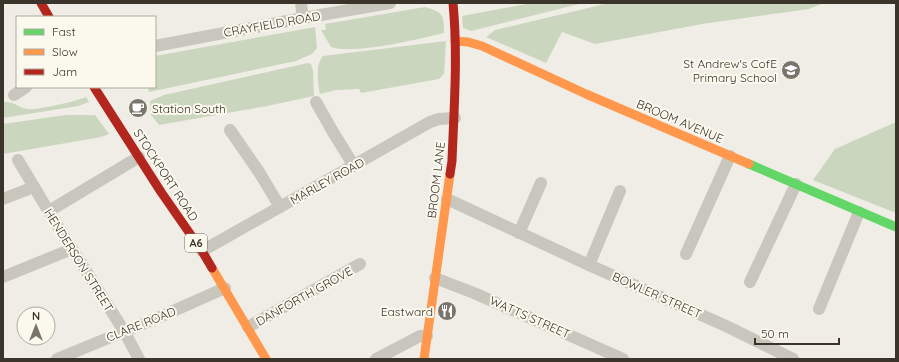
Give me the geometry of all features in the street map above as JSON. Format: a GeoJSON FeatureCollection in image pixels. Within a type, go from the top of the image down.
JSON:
{"type":"FeatureCollection","features":[{"type":"Feature","properties":{"kind":"main road"},"geometry":{"type":"LineString","coordinates":[[41,3],[48,16]]}},
{"type":"Feature","properties":{"kind":"main road","name":"BROOM LANE"},"geometry":{"type":"LineString","coordinates":[[424,359],[452,161],[455,118],[455,45],[453,7]]}},
{"type":"Feature","properties":{"kind":"main road","name":"BROOM AVENUE"},"geometry":{"type":"LineString","coordinates":[[455,45],[473,43],[580,91],[896,227]]}},
{"type":"Feature","properties":{"kind":"main road","name":"STOCKPORT ROAD"},"geometry":{"type":"LineString","coordinates":[[95,88],[161,192],[202,251],[266,359]]}},
{"type":"Feature","properties":{"kind":"street"},"geometry":{"type":"LineString","coordinates":[[301,3],[303,18]]}},
{"type":"Feature","properties":{"kind":"street","name":"CRAYFIELD ROAD"},"geometry":{"type":"LineString","coordinates":[[156,46],[390,3]]}},
{"type":"Feature","properties":{"kind":"street"},"geometry":{"type":"LineString","coordinates":[[14,95],[24,88]]}},
{"type":"Feature","properties":{"kind":"street"},"geometry":{"type":"LineString","coordinates":[[316,102],[354,166]]}},
{"type":"Feature","properties":{"kind":"street","name":"MARLEY ROAD"},"geometry":{"type":"LineString","coordinates":[[202,251],[430,122],[439,119],[455,118]]}},
{"type":"Feature","properties":{"kind":"street"},"geometry":{"type":"LineString","coordinates":[[230,130],[259,172],[280,208]]}},
{"type":"Feature","properties":{"kind":"street"},"geometry":{"type":"LineString","coordinates":[[686,254],[730,156]]}},
{"type":"Feature","properties":{"kind":"street"},"geometry":{"type":"LineString","coordinates":[[49,211],[139,157]]}},
{"type":"Feature","properties":{"kind":"street","name":"HENDERSON STREET"},"geometry":{"type":"LineString","coordinates":[[18,160],[124,331],[139,359]]}},
{"type":"Feature","properties":{"kind":"street"},"geometry":{"type":"LineString","coordinates":[[520,233],[541,183]]}},
{"type":"Feature","properties":{"kind":"street"},"geometry":{"type":"LineString","coordinates":[[750,282],[796,184]]}},
{"type":"Feature","properties":{"kind":"street"},"geometry":{"type":"LineString","coordinates":[[3,199],[34,187]]}},
{"type":"Feature","properties":{"kind":"street"},"geometry":{"type":"LineString","coordinates":[[589,265],[620,191]]}},
{"type":"Feature","properties":{"kind":"street","name":"BOWLER STREET"},"geometry":{"type":"LineString","coordinates":[[447,199],[589,265],[726,326],[793,359]]}},
{"type":"Feature","properties":{"kind":"street"},"geometry":{"type":"LineString","coordinates":[[818,309],[859,212]]}},
{"type":"Feature","properties":{"kind":"street"},"geometry":{"type":"LineString","coordinates":[[3,277],[72,249]]}},
{"type":"Feature","properties":{"kind":"street","name":"DANFORTH GROVE"},"geometry":{"type":"LineString","coordinates":[[248,327],[360,264]]}},
{"type":"Feature","properties":{"kind":"street","name":"WATTS STREET"},"geometry":{"type":"LineString","coordinates":[[435,278],[474,293],[623,359]]}},
{"type":"Feature","properties":{"kind":"street","name":"CLARE ROAD"},"geometry":{"type":"LineString","coordinates":[[57,359],[225,288]]}},
{"type":"Feature","properties":{"kind":"street"},"geometry":{"type":"LineString","coordinates":[[376,359],[420,336],[427,336]]}},
{"type":"Feature","properties":{"kind":"green space"},"geometry":{"type":"Polygon","coordinates":[[[532,3],[583,3],[471,31],[463,28],[462,16],[532,3]]]}},
{"type":"Feature","properties":{"kind":"green space"},"geometry":{"type":"Polygon","coordinates":[[[609,3],[824,3],[809,9],[702,24],[595,44],[562,32],[546,63],[486,37],[495,30],[609,3]]]}},
{"type":"Feature","properties":{"kind":"green space"},"geometry":{"type":"Polygon","coordinates":[[[425,7],[436,11],[441,15],[444,22],[444,33],[370,48],[341,49],[331,47],[321,30],[326,30],[325,24],[425,7]]]}},
{"type":"Feature","properties":{"kind":"green space"},"geometry":{"type":"Polygon","coordinates":[[[315,27],[317,48],[312,54],[296,61],[149,92],[148,88],[156,88],[156,56],[315,27]]]}},
{"type":"Feature","properties":{"kind":"green space"},"geometry":{"type":"Polygon","coordinates":[[[446,41],[444,74],[439,79],[361,93],[359,89],[336,90],[320,94],[318,69],[320,60],[323,56],[446,41]]]}},
{"type":"Feature","properties":{"kind":"green space"},"geometry":{"type":"Polygon","coordinates":[[[308,63],[311,64],[313,71],[314,96],[159,125],[151,115],[150,101],[164,95],[308,63]]]}},
{"type":"Feature","properties":{"kind":"green space"},"geometry":{"type":"Polygon","coordinates":[[[86,97],[89,102],[78,106],[3,118],[3,102],[10,102],[27,109],[38,109],[86,97]]]}},
{"type":"Feature","properties":{"kind":"green space"},"geometry":{"type":"Polygon","coordinates":[[[66,115],[95,115],[109,134],[101,137],[3,154],[3,124],[66,115]]]}},
{"type":"Feature","properties":{"kind":"green space"},"geometry":{"type":"Polygon","coordinates":[[[896,122],[896,213],[813,180],[835,149],[896,122]]]}},
{"type":"Feature","properties":{"kind":"traffic: fast"},"geometry":{"type":"LineString","coordinates":[[749,164],[896,227]]}},
{"type":"Feature","properties":{"kind":"traffic: slow"},"geometry":{"type":"LineString","coordinates":[[455,41],[468,42],[482,46],[586,94],[749,164]]}},
{"type":"Feature","properties":{"kind":"traffic: slow"},"geometry":{"type":"LineString","coordinates":[[424,359],[450,174]]}},
{"type":"Feature","properties":{"kind":"traffic: slow"},"geometry":{"type":"LineString","coordinates":[[212,268],[266,359]]}},
{"type":"Feature","properties":{"kind":"traffic: jam"},"geometry":{"type":"LineString","coordinates":[[41,3],[48,16]]}},
{"type":"Feature","properties":{"kind":"traffic: jam"},"geometry":{"type":"LineString","coordinates":[[450,174],[452,161],[455,82],[453,3]]}},
{"type":"Feature","properties":{"kind":"traffic: jam"},"geometry":{"type":"LineString","coordinates":[[95,88],[161,192],[212,268]]}},
{"type":"Feature","properties":{"kind":"place","name":"St Andrew's CofE Primary School"},"geometry":{"type":"Point","coordinates":[791,70]}},
{"type":"Feature","properties":{"kind":"place","name":"Station South"},"geometry":{"type":"Point","coordinates":[138,108]}},
{"type":"Feature","properties":{"kind":"place","name":"Eastward"},"geometry":{"type":"Point","coordinates":[447,311]}}]}
